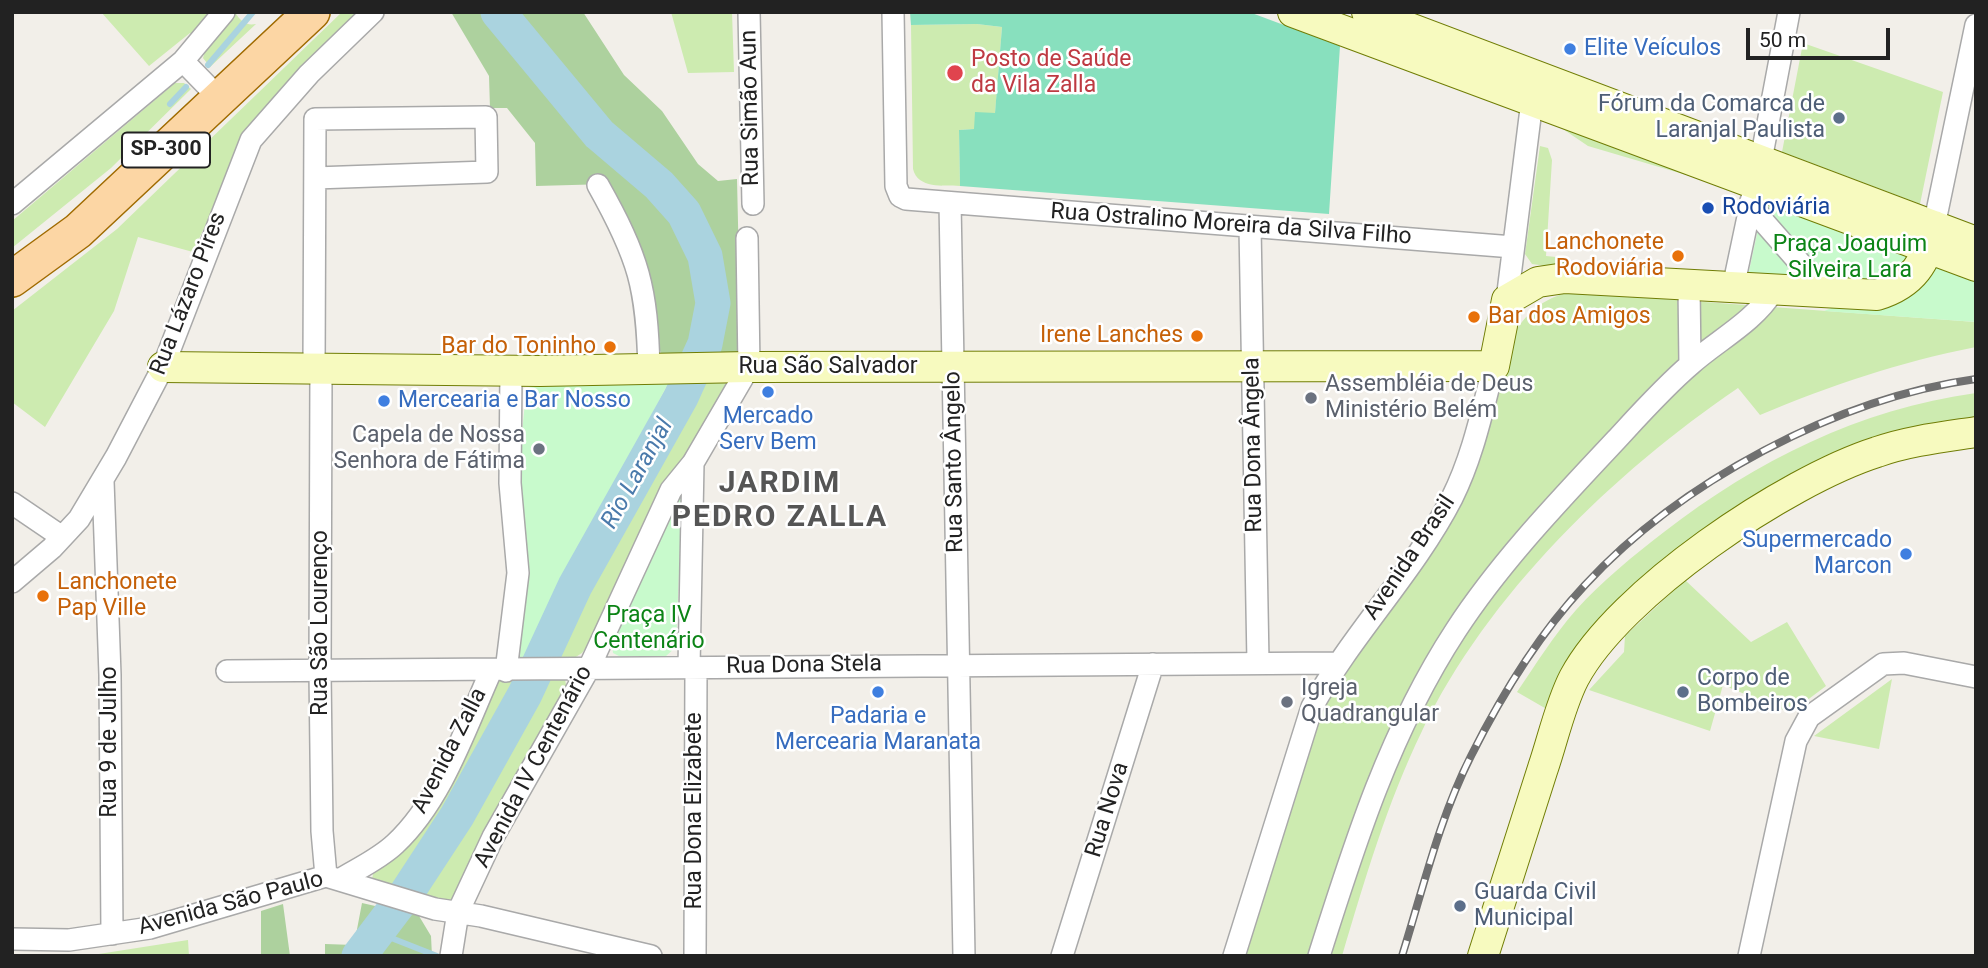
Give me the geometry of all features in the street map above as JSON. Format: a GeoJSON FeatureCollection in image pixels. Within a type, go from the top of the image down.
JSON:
{"type":"FeatureCollection","features":[{"type":"Feature","properties":{"kind":"main road","name":"SP-300"},"geometry":{"type":"LineString","coordinates":[[12,279],[78,231],[312,12]]}},
{"type":"Feature","properties":{"kind":"street"},"geometry":{"type":"LineString","coordinates":[[12,204],[183,61],[224,12]]}},
{"type":"Feature","properties":{"kind":"street","name":"Rua Lázaro Pires"},"geometry":{"type":"LineString","coordinates":[[12,582],[79,519],[103,480],[163,367],[237,169],[251,140],[309,74],[373,12]]}},
{"type":"Feature","properties":{"kind":"street","name":"Rua Simão Aun"},"geometry":{"type":"LineString","coordinates":[[749,12],[753,204]]}},
{"type":"Feature","properties":{"kind":"street"},"geometry":{"type":"LineString","coordinates":[[893,12],[897,192],[906,199],[950,203]]}},
{"type":"Feature","properties":{"kind":"street"},"geometry":{"type":"LineString","coordinates":[[1293,12],[1475,66],[1626,123],[1756,182],[1932,237],[1976,242]]}},
{"type":"Feature","properties":{"kind":"street"},"geometry":{"type":"LineString","coordinates":[[1367,12],[1475,66]]}},
{"type":"Feature","properties":{"kind":"street"},"geometry":{"type":"LineString","coordinates":[[1733,288],[1789,12]]}},
{"type":"Feature","properties":{"kind":"street"},"geometry":{"type":"LineString","coordinates":[[1507,300],[1525,287],[1554,279],[1868,297],[1893,290],[1915,275],[1932,237],[1976,25]]}},
{"type":"Feature","properties":{"kind":"street"},"geometry":{"type":"LineString","coordinates":[[183,61],[220,99]]}},
{"type":"Feature","properties":{"kind":"street","name":"Avenida Brasil"},"geometry":{"type":"LineString","coordinates":[[1234,956],[1312,707],[1338,663],[1451,498],[1470,456],[1494,366],[1507,300],[1537,89]]}},
{"type":"Feature","properties":{"kind":"street","name":"Rua São Lourenço"},"geometry":{"type":"LineString","coordinates":[[315,178],[487,172],[486,117],[315,119],[315,178],[322,831],[333,877]]}},
{"type":"Feature","properties":{"kind":"street"},"geometry":{"type":"LineString","coordinates":[[1756,182],[1763,221],[1828,295]]}},
{"type":"Feature","properties":{"kind":"street"},"geometry":{"type":"LineString","coordinates":[[598,185],[627,237],[637,264],[660,370]]}},
{"type":"Feature","properties":{"kind":"street","name":"Rua Ostralino Moreira da Silva Filho"},"geometry":{"type":"LineString","coordinates":[[950,203],[1513,247]]}},
{"type":"Feature","properties":{"kind":"street","name":"Rua Santo Ângelo"},"geometry":{"type":"LineString","coordinates":[[950,203],[964,956]]}},
{"type":"Feature","properties":{"kind":"street","name":"Rua Dona Ângela"},"geometry":{"type":"LineString","coordinates":[[1250,227],[1258,662]]}},
{"type":"Feature","properties":{"kind":"street"},"geometry":{"type":"LineString","coordinates":[[1932,237],[1976,266]]}},
{"type":"Feature","properties":{"kind":"street"},"geometry":{"type":"LineString","coordinates":[[747,238],[749,367]]}},
{"type":"Feature","properties":{"kind":"street"},"geometry":{"type":"LineString","coordinates":[[1689,286],[1690,365]]}},
{"type":"Feature","properties":{"kind":"street"},"geometry":{"type":"LineString","coordinates":[[1319,956],[1374,786],[1407,716],[1457,629],[1541,522],[1690,365],[1763,307],[1773,291]]}},
{"type":"Feature","properties":{"kind":"street","name":"Rua São Salvador"},"geometry":{"type":"LineString","coordinates":[[163,367],[511,371],[749,367],[1494,366]]}},
{"type":"Feature","properties":{"kind":"street","name":"Avenida IV Centenário"},"geometry":{"type":"LineString","coordinates":[[452,954],[458,912],[493,837],[589,668],[670,490],[693,463],[749,367]]}},
{"type":"Feature","properties":{"kind":"street","name":"Avenida Zalla"},"geometry":{"type":"LineString","coordinates":[[333,877],[396,844],[422,811],[455,751],[506,671],[518,573],[510,483],[511,371]]}},
{"type":"Feature","properties":{"kind":"street"},"geometry":{"type":"LineString","coordinates":[[1483,956],[1568,691],[1588,657],[1619,618],[1675,569],[1757,514],[1832,470],[1896,446],[1976,432]]}},
{"type":"Feature","properties":{"kind":"street","name":"Rua Dona Elizabete"},"geometry":{"type":"LineString","coordinates":[[693,463],[695,956]]}},
{"type":"Feature","properties":{"kind":"street","name":"Rua 9 de Julho"},"geometry":{"type":"LineString","coordinates":[[103,480],[112,934]]}},
{"type":"Feature","properties":{"kind":"street"},"geometry":{"type":"LineString","coordinates":[[12,503],[62,537]]}},
{"type":"Feature","properties":{"kind":"street"},"geometry":{"type":"LineString","coordinates":[[79,519],[105,549]]}},
{"type":"Feature","properties":{"kind":"street"},"geometry":{"type":"LineString","coordinates":[[1749,956],[1796,741],[1809,717],[1875,668],[1892,662],[1976,677]]}},
{"type":"Feature","properties":{"kind":"street","name":"Rua Dona Stela"},"geometry":{"type":"LineString","coordinates":[[227,671],[1338,663]]}},
{"type":"Feature","properties":{"kind":"street","name":"Rua Nova"},"geometry":{"type":"LineString","coordinates":[[1062,956],[1153,664]]}},
{"type":"Feature","properties":{"kind":"street","name":"Avenida São Paulo"},"geometry":{"type":"LineString","coordinates":[[12,939],[48,942],[167,925],[333,877],[422,906],[652,956]]}},
{"type":"Feature","properties":{"kind":"green space"},"geometry":{"type":"Polygon","coordinates":[[[101,12],[235,12],[244,22],[256,24],[210,67],[203,58],[206,48],[190,33],[149,66],[101,12]]]}},
{"type":"Feature","properties":{"kind":"green space"},"geometry":{"type":"Polygon","coordinates":[[[342,12],[361,12],[300,69],[249,130],[193,252],[138,237],[114,311],[45,427],[12,402],[12,311],[117,229],[342,12]]]}},
{"type":"Feature","properties":{"kind":"green space"},"geometry":{"type":"Polygon","coordinates":[[[451,12],[583,12],[624,75],[662,111],[698,164],[718,181],[737,179],[741,354],[665,357],[661,354],[608,184],[536,186],[535,143],[507,108],[490,108],[489,76],[451,12]]]}},
{"type":"Feature","properties":{"kind":"green space"},"geometry":{"type":"Polygon","coordinates":[[[671,12],[732,12],[734,72],[688,73],[671,12]]]}},
{"type":"Feature","properties":{"kind":"green space"},"geometry":{"type":"Polygon","coordinates":[[[910,12],[1249,12],[1340,46],[1329,214],[960,186],[959,130],[974,129],[975,112],[995,113],[1002,27],[977,24],[911,25],[910,12]]]}},
{"type":"Feature","properties":{"kind":"green space"},"geometry":{"type":"Polygon","coordinates":[[[977,24],[1002,27],[995,114],[974,129],[959,130],[960,186],[926,183],[920,180],[913,169],[911,25],[977,24]]]}},
{"type":"Feature","properties":{"kind":"green space"},"geometry":{"type":"Polygon","coordinates":[[[1803,43],[1943,92],[1920,204],[1782,152],[1803,43]]]}},
{"type":"Feature","properties":{"kind":"green space"},"geometry":{"type":"Polygon","coordinates":[[[175,83],[184,83],[191,89],[111,168],[12,248],[12,221],[175,83]]]}},
{"type":"Feature","properties":{"kind":"green space"},"geometry":{"type":"Polygon","coordinates":[[[1551,121],[1727,187],[1588,146],[1551,121]]]}},
{"type":"Feature","properties":{"kind":"green space"},"geometry":{"type":"Polygon","coordinates":[[[1540,146],[1548,148],[1552,160],[1546,256],[1556,257],[1558,264],[1553,267],[1532,264],[1525,254],[1540,146]]]}},
{"type":"Feature","properties":{"kind":"green space","name":"Praça Joaquim Silveira Lara"},"geometry":{"type":"Polygon","coordinates":[[[1766,202],[1910,257],[1890,281],[1828,278],[1814,268],[1765,206],[1766,202]]]}},
{"type":"Feature","properties":{"kind":"green space","name":"Praça Joaquim Silveira Lara"},"geometry":{"type":"Polygon","coordinates":[[[1758,229],[1802,276],[1748,276],[1758,229]]]}},
{"type":"Feature","properties":{"kind":"green space","name":"Praça Joaquim Silveira Lara"},"geometry":{"type":"Polygon","coordinates":[[[1939,266],[1976,276],[1976,322],[1824,311],[1939,266]]]}},
{"type":"Feature","properties":{"kind":"green space"},"geometry":{"type":"Polygon","coordinates":[[[1569,292],[1976,322],[1976,347],[1866,375],[1760,415],[1738,388],[1645,458],[1558,540],[1518,585],[1481,632],[1449,681],[1422,731],[1398,786],[1342,956],[1243,956],[1320,710],[1446,527],[1515,332],[1538,306],[1569,292]]]}},
{"type":"Feature","properties":{"kind":"green space"},"geometry":{"type":"Polygon","coordinates":[[[672,376],[725,378],[726,386],[684,458],[662,485],[590,643],[582,653],[571,660],[565,679],[567,691],[455,898],[447,901],[424,898],[419,916],[385,908],[391,890],[372,879],[374,870],[493,684],[523,661],[672,376]]]}},
{"type":"Feature","properties":{"kind":"green space"},"geometry":{"type":"Polygon","coordinates":[[[672,376],[523,661],[517,655],[517,484],[526,392],[533,383],[672,376]]]}},
{"type":"Feature","properties":{"kind":"green space"},"geometry":{"type":"Polygon","coordinates":[[[1976,393],[1976,423],[1750,506],[1550,711],[1517,692],[1560,629],[1596,589],[1699,506],[1772,461],[1850,425],[1891,411],[1976,393]]]}},
{"type":"Feature","properties":{"kind":"green space","name":"Praça IV Centenário"},"geometry":{"type":"Polygon","coordinates":[[[680,495],[676,647],[666,656],[619,656],[613,653],[612,643],[680,495]]]}},
{"type":"Feature","properties":{"kind":"green space"},"geometry":{"type":"Polygon","coordinates":[[[1685,580],[1751,642],[1787,622],[1826,686],[1790,713],[1723,685],[1710,731],[1589,690],[1624,652],[1625,636],[1685,580]]]}},
{"type":"Feature","properties":{"kind":"green space"},"geometry":{"type":"Polygon","coordinates":[[[1892,679],[1879,749],[1814,736],[1892,679]]]}},
{"type":"Feature","properties":{"kind":"green space"},"geometry":{"type":"Polygon","coordinates":[[[362,903],[419,916],[431,936],[432,956],[325,956],[325,944],[354,945],[362,903]]]}},
{"type":"Feature","properties":{"kind":"green space"},"geometry":{"type":"Polygon","coordinates":[[[283,904],[290,956],[261,956],[261,911],[283,904]]]}},
{"type":"Feature","properties":{"kind":"green space"},"geometry":{"type":"Polygon","coordinates":[[[188,940],[189,956],[86,956],[188,940]]]}},
{"type":"Feature","properties":{"kind":"waterway"},"geometry":{"type":"LineString","coordinates":[[208,65],[253,12]]}},
{"type":"Feature","properties":{"kind":"waterway","name":"Rio Laranjal"},"geometry":{"type":"LineString","coordinates":[[359,956],[406,894],[457,816],[525,694],[575,586],[681,397],[705,344],[713,303],[705,256],[684,213],[659,185],[599,134],[498,12]]}},
{"type":"Feature","properties":{"kind":"waterway"},"geometry":{"type":"LineString","coordinates":[[170,104],[186,87]]}},
{"type":"Feature","properties":{"kind":"waterway"},"geometry":{"type":"LineString","coordinates":[[376,932],[437,956]]}},
{"type":"Feature","properties":{"kind":"railway"},"geometry":{"type":"LineString","coordinates":[[1402,956],[1441,829],[1471,756],[1522,666],[1552,624],[1585,585],[1623,547],[1667,512],[1764,450],[1816,425],[1870,405],[1923,389],[1976,379]]}},
{"type":"Feature","properties":{"kind":"place","name":"Elite Veículos"},"geometry":{"type":"Point","coordinates":[1570,49]}},
{"type":"Feature","properties":{"kind":"place","name":"Posto de Saúde da Vila Zalla"},"geometry":{"type":"Point","coordinates":[955,73]}},
{"type":"Feature","properties":{"kind":"place","name":"Fórum da Comarca de Laranjal Paulista"},"geometry":{"type":"Point","coordinates":[1839,118]}},
{"type":"Feature","properties":{"kind":"place","name":"Rodoviária"},"geometry":{"type":"Point","coordinates":[1708,208]}},
{"type":"Feature","properties":{"kind":"place","name":"Lanchonete Rodoviária"},"geometry":{"type":"Point","coordinates":[1678,256]}},
{"type":"Feature","properties":{"kind":"place","name":"Bar dos Amigos"},"geometry":{"type":"Point","coordinates":[1474,317]}},
{"type":"Feature","properties":{"kind":"place","name":"Irene Lanches"},"geometry":{"type":"Point","coordinates":[1197,336]}},
{"type":"Feature","properties":{"kind":"place","name":"Bar do Toninho"},"geometry":{"type":"Point","coordinates":[610,347]}},
{"type":"Feature","properties":{"kind":"place","name":"Mercado Serv Bem"},"geometry":{"type":"Point","coordinates":[768,392]}},
{"type":"Feature","properties":{"kind":"place","name":"Assembléia de Deus Ministério Belém"},"geometry":{"type":"Point","coordinates":[1311,398]}},
{"type":"Feature","properties":{"kind":"place","name":"Mercearia e Bar Nosso"},"geometry":{"type":"Point","coordinates":[384,401]}},
{"type":"Feature","properties":{"kind":"place","name":"Capela de Nossa Senhora de Fátima"},"geometry":{"type":"Point","coordinates":[539,449]}},
{"type":"Feature","properties":{"kind":"place","name":"Supermercado Marcon"},"geometry":{"type":"Point","coordinates":[1906,554]}},
{"type":"Feature","properties":{"kind":"place","name":"Lanchonete Pap Ville"},"geometry":{"type":"Point","coordinates":[43,596]}},
{"type":"Feature","properties":{"kind":"place","name":"Padaria e Mercearia Maranata"},"geometry":{"type":"Point","coordinates":[878,692]}},
{"type":"Feature","properties":{"kind":"place","name":"Corpo de Bombeiros"},"geometry":{"type":"Point","coordinates":[1683,692]}},
{"type":"Feature","properties":{"kind":"place","name":"Igreja Quadrangular"},"geometry":{"type":"Point","coordinates":[1287,702]}},
{"type":"Feature","properties":{"kind":"place","name":"Guarda Civil Municipal"},"geometry":{"type":"Point","coordinates":[1460,906]}},
{"type":"Feature","properties":{"kind":"district","name":"JARDIM PEDRO ZALLA"},"geometry":{"type":"Point","coordinates":[780,501]}}]}
